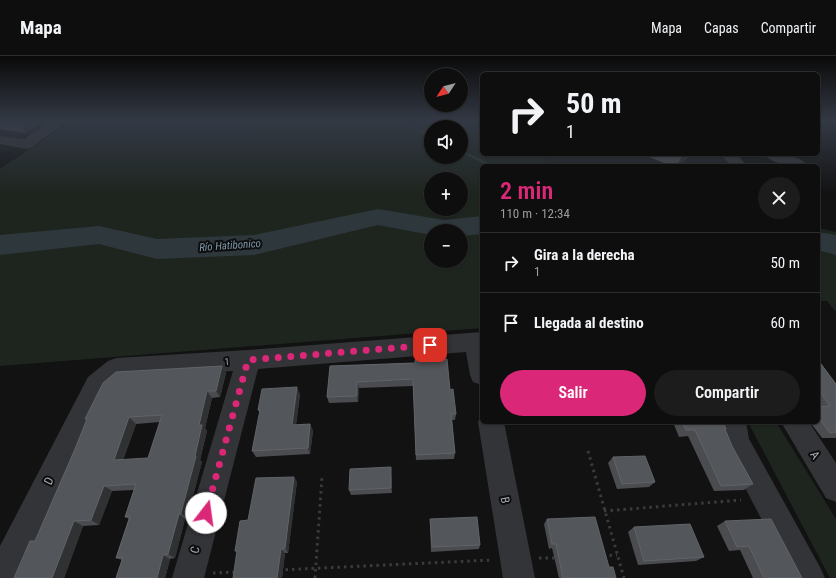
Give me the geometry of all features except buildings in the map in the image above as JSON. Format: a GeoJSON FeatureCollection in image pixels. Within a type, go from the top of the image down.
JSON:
{"type":"FeatureCollection","features":[{"type":"Feature","properties":{"kind":"street"},"geometry":{"type":"LineString","coordinates":[[730,156],[738,164]]}},
{"type":"Feature","properties":{"kind":"street"},"geometry":{"type":"LineString","coordinates":[[777,156],[795,164]]}},
{"type":"Feature","properties":{"kind":"street"},"geometry":{"type":"LineString","coordinates":[[479,342],[480,353]]}},
{"type":"Feature","properties":{"kind":"street","name":"1"},"geometry":{"type":"LineString","coordinates":[[97,384],[116,368],[248,360],[479,342]]}},
{"type":"Feature","properties":{"kind":"street","name":"C"},"geometry":{"type":"LineString","coordinates":[[188,576],[248,360]]}},
{"type":"Feature","properties":{"kind":"street","name":"D"},"geometry":{"type":"LineString","coordinates":[[0,578],[97,384]]}},
{"type":"Feature","properties":{"kind":"street","name":"B"},"geometry":{"type":"LineString","coordinates":[[491,424],[518,569]]}},
{"type":"Feature","properties":{"kind":"street"},"geometry":{"type":"LineString","coordinates":[[733,424],[736,442],[809,578]]}},
{"type":"Feature","properties":{"kind":"street","name":"A"},"geometry":{"type":"LineString","coordinates":[[795,424],[836,488]]}},
{"type":"Feature","properties":{"kind":"path"},"geometry":{"type":"LineString","coordinates":[[588,451],[616,555],[624,578]]}},
{"type":"Feature","properties":{"kind":"path"},"geometry":{"type":"LineString","coordinates":[[316,578],[322,477]]}},
{"type":"Feature","properties":{"kind":"path"},"geometry":{"type":"LineString","coordinates":[[604,511],[766,498]]}},
{"type":"Feature","properties":{"kind":"path"},"geometry":{"type":"LineString","coordinates":[[601,556],[616,555]]}},
{"type":"Feature","properties":{"kind":"path"},"geometry":{"type":"LineString","coordinates":[[276,570],[518,569],[562,557]]}},
{"type":"Feature","properties":{"kind":"path"},"geometry":{"type":"LineString","coordinates":[[188,576],[244,572]]}},
{"type":"Feature","properties":{"kind":"shaded area"},"geometry":{"type":"Polygon","coordinates":[[[35,145],[424,145],[424,164],[468,164],[468,145],[480,145],[480,156],[538,156],[556,164],[480,164],[480,328],[0,366],[0,169],[35,145]]]}},
{"type":"Feature","properties":{"kind":"shaded area"},"geometry":{"type":"Polygon","coordinates":[[[538,156],[721,156],[729,164],[556,164],[538,156]]]}},
{"type":"Feature","properties":{"kind":"shaded area"},"geometry":{"type":"Polygon","coordinates":[[[820,228],[836,232],[836,312],[827,301],[820,301],[820,228]]]}},
{"type":"Feature","properties":{"kind":"shaded area"},"geometry":{"type":"Polygon","coordinates":[[[750,424],[777,424],[836,519],[836,578],[830,578],[750,426],[750,424]]]}},
{"type":"Feature","properties":{"kind":"waterway"},"geometry":{"type":"LineString","coordinates":[[468,154],[488,164]]}},
{"type":"Feature","properties":{"kind":"waterway","name":"Río Hatibonico"},"geometry":{"type":"LineString","coordinates":[[0,245],[99,235],[157,249],[254,245],[378,217],[444,229],[480,225]]}},
{"type":"Feature","properties":{"kind":"waterway","name":"Río Hatibonico"},"geometry":{"type":"LineString","coordinates":[[820,241],[836,245]]}},
{"type":"Feature","properties":{"kind":"route"},"geometry":{"type":"LineString","coordinates":[[206,513],[248,360],[430,345]]}}]}
